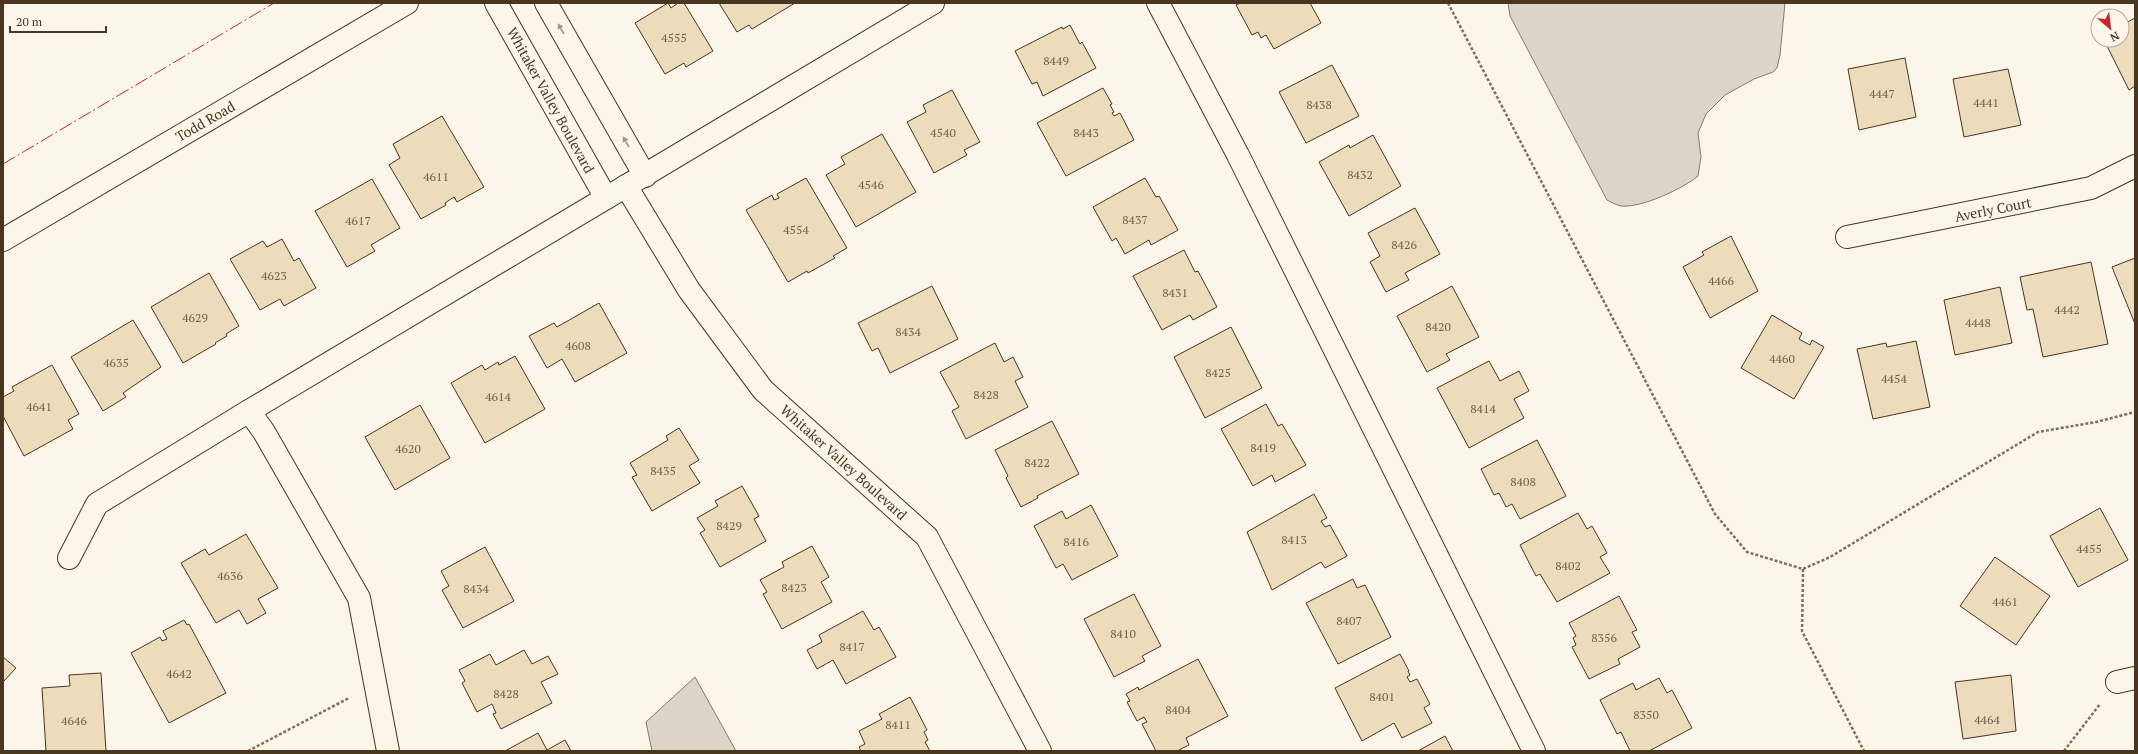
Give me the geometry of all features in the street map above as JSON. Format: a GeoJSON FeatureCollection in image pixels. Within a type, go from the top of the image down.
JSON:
{"type":"FeatureCollection","features":[{"type":"Feature","properties":{"kind":"street","name":"Todd Road"},"geometry":{"type":"LineString","coordinates":[[3,240],[407,3]]}},
{"type":"Feature","properties":{"kind":"street","name":"Whitaker Valley Boulevard"},"geometry":{"type":"LineString","coordinates":[[496,3],[606,198]]}},
{"type":"Feature","properties":{"kind":"street"},"geometry":{"type":"LineString","coordinates":[[546,3],[645,176]]}},
{"type":"Feature","properties":{"kind":"street"},"geometry":{"type":"LineString","coordinates":[[69,558],[97,504],[249,411],[934,3]]}},
{"type":"Feature","properties":{"kind":"street"},"geometry":{"type":"LineString","coordinates":[[1158,3],[1238,155],[1534,751]]}},
{"type":"Feature","properties":{"kind":"street","name":"Averly Court"},"geometry":{"type":"LineString","coordinates":[[1847,237],[2091,188],[2135,166]]}},
{"type":"Feature","properties":{"kind":"street","name":"Whitaker Valley Boulevard"},"geometry":{"type":"LineString","coordinates":[[626,186],[689,290],[763,390],[927,537],[1040,751]]}},
{"type":"Feature","properties":{"kind":"street"},"geometry":{"type":"LineString","coordinates":[[249,411],[264,432],[359,598],[374,684],[388,751]]}},
{"type":"Feature","properties":{"kind":"path"},"geometry":{"type":"LineString","coordinates":[[1448,3],[1715,514],[1747,552],[1802,569],[1830,557],[2038,432],[2096,422],[2135,412]]}},
{"type":"Feature","properties":{"kind":"path"},"geometry":{"type":"LineString","coordinates":[[1802,569],[1802,631],[1864,751]]}},
{"type":"Feature","properties":{"kind":"path"},"geometry":{"type":"LineString","coordinates":[[2064,751],[2126,680]]}},
{"type":"Feature","properties":{"kind":"path"},"geometry":{"type":"LineString","coordinates":[[248,751],[374,684]]}},
{"type":"Feature","properties":{"kind":"shaded area"},"geometry":{"type":"Polygon","coordinates":[[[1508,3],[1785,3],[1780,55],[1777,68],[1773,72],[1754,79],[1725,95],[1706,114],[1698,133],[1701,157],[1698,176],[1661,197],[1640,204],[1621,206],[1607,200],[1510,16],[1508,3]]]}},
{"type":"Feature","properties":{"kind":"shaded area"},"geometry":{"type":"Polygon","coordinates":[[[695,677],[736,751],[652,751],[646,722],[695,677]]]}},
{"type":"Feature","properties":{"kind":"building"},"geometry":{"type":"Polygon","coordinates":[[[668,3],[671,8],[678,3],[684,3],[713,51],[686,67],[684,63],[665,74],[635,23],[668,3]]]}},
{"type":"Feature","properties":{"kind":"building"},"geometry":{"type":"Polygon","coordinates":[[[719,3],[795,3],[752,29],[749,25],[737,32],[719,3]]]}},
{"type":"Feature","properties":{"kind":"building"},"geometry":{"type":"Polygon","coordinates":[[[1240,3],[1310,3],[1321,23],[1274,49],[1266,35],[1261,38],[1258,32],[1252,35],[1236,5],[1240,3]]]}},
{"type":"Feature","properties":{"kind":"building"},"geometry":{"type":"Polygon","coordinates":[[[2135,18],[2135,86],[2129,90],[2108,48],[2130,48],[2130,21],[2135,18]]]}},
{"type":"Feature","properties":{"kind":"building"},"geometry":{"type":"Polygon","coordinates":[[[1070,25],[1080,44],[1082,42],[1096,68],[1043,96],[1037,82],[1032,84],[1015,51],[1062,27],[1063,29],[1070,25]]]}},
{"type":"Feature","properties":{"kind":"building"},"geometry":{"type":"Polygon","coordinates":[[[1905,58],[1916,117],[1859,130],[1848,69],[1905,58]]]}},
{"type":"Feature","properties":{"kind":"building"},"geometry":{"type":"Polygon","coordinates":[[[1332,65],[1359,116],[1306,143],[1279,92],[1332,65]]]}},
{"type":"Feature","properties":{"kind":"building"},"geometry":{"type":"Polygon","coordinates":[[[2008,69],[2021,125],[1964,137],[1953,79],[2008,69]]]}},
{"type":"Feature","properties":{"kind":"building"},"geometry":{"type":"Polygon","coordinates":[[[1103,88],[1112,104],[1110,105],[1114,112],[1112,113],[1114,116],[1120,113],[1134,140],[1066,176],[1037,123],[1103,88]]]}},
{"type":"Feature","properties":{"kind":"building"},"geometry":{"type":"Polygon","coordinates":[[[952,90],[980,142],[964,150],[967,155],[934,173],[907,122],[926,112],[923,105],[952,90]]]}},
{"type":"Feature","properties":{"kind":"building"},"geometry":{"type":"Polygon","coordinates":[[[442,116],[484,187],[457,202],[454,197],[445,203],[446,205],[421,219],[389,165],[400,158],[393,144],[442,116]]]}},
{"type":"Feature","properties":{"kind":"building"},"geometry":{"type":"Polygon","coordinates":[[[882,134],[916,192],[856,227],[826,175],[845,164],[841,157],[882,134]]]}},
{"type":"Feature","properties":{"kind":"building"},"geometry":{"type":"Polygon","coordinates":[[[1373,135],[1401,186],[1349,216],[1319,162],[1349,145],[1350,148],[1373,135]]]}},
{"type":"Feature","properties":{"kind":"building"},"geometry":{"type":"Polygon","coordinates":[[[806,178],[847,248],[833,256],[835,258],[788,282],[746,210],[772,195],[774,200],[779,198],[777,194],[806,178]]]}},
{"type":"Feature","properties":{"kind":"building"},"geometry":{"type":"Polygon","coordinates":[[[1145,178],[1156,197],[1159,196],[1178,230],[1151,245],[1149,240],[1125,254],[1116,238],[1112,241],[1093,207],[1145,178]]]}},
{"type":"Feature","properties":{"kind":"building"},"geometry":{"type":"Polygon","coordinates":[[[372,179],[400,228],[371,245],[375,251],[347,267],[315,211],[372,179]]]}},
{"type":"Feature","properties":{"kind":"building"},"geometry":{"type":"Polygon","coordinates":[[[1415,208],[1440,254],[1405,273],[1409,280],[1386,292],[1370,262],[1380,256],[1368,233],[1415,208]]]}},
{"type":"Feature","properties":{"kind":"building"},"geometry":{"type":"Polygon","coordinates":[[[1731,236],[1758,291],[1710,318],[1683,267],[1704,255],[1702,252],[1731,236]]]}},
{"type":"Feature","properties":{"kind":"building"},"geometry":{"type":"Polygon","coordinates":[[[282,239],[294,261],[299,258],[316,288],[284,306],[280,299],[260,310],[230,259],[263,241],[267,247],[282,239]]]}},
{"type":"Feature","properties":{"kind":"building"},"geometry":{"type":"Polygon","coordinates":[[[1184,250],[1195,272],[1198,271],[1217,307],[1193,320],[1190,315],[1162,330],[1133,276],[1184,250]]]}},
{"type":"Feature","properties":{"kind":"building"},"geometry":{"type":"Polygon","coordinates":[[[2135,258],[2135,324],[2112,267],[2135,258]]]}},
{"type":"Feature","properties":{"kind":"building"},"geometry":{"type":"Polygon","coordinates":[[[2091,262],[2108,344],[2043,357],[2033,309],[2027,310],[2020,277],[2091,262]]]}},
{"type":"Feature","properties":{"kind":"building"},"geometry":{"type":"Polygon","coordinates":[[[209,273],[239,326],[226,334],[227,336],[215,343],[216,344],[183,363],[151,307],[209,273]]]}},
{"type":"Feature","properties":{"kind":"building"},"geometry":{"type":"Polygon","coordinates":[[[932,286],[958,339],[890,373],[878,348],[872,351],[858,323],[932,286]]]}},
{"type":"Feature","properties":{"kind":"building"},"geometry":{"type":"Polygon","coordinates":[[[1452,286],[1479,337],[1446,354],[1450,360],[1427,372],[1397,316],[1452,286]]]}},
{"type":"Feature","properties":{"kind":"building"},"geometry":{"type":"Polygon","coordinates":[[[2000,287],[2012,343],[1955,355],[1944,300],[2000,287]]]}},
{"type":"Feature","properties":{"kind":"building"},"geometry":{"type":"Polygon","coordinates":[[[599,303],[627,353],[575,382],[562,359],[547,368],[529,336],[554,323],[557,327],[599,303]]]}},
{"type":"Feature","properties":{"kind":"building"},"geometry":{"type":"Polygon","coordinates":[[[1772,315],[1802,333],[1799,339],[1810,345],[1812,340],[1824,347],[1794,399],[1741,368],[1772,315]]]}},
{"type":"Feature","properties":{"kind":"building"},"geometry":{"type":"Polygon","coordinates":[[[133,320],[161,367],[123,393],[126,397],[103,411],[71,357],[133,320]]]}},
{"type":"Feature","properties":{"kind":"building"},"geometry":{"type":"Polygon","coordinates":[[[1231,327],[1262,388],[1205,418],[1174,357],[1231,327]]]}},
{"type":"Feature","properties":{"kind":"building"},"geometry":{"type":"Polygon","coordinates":[[[1916,341],[1930,407],[1873,419],[1857,349],[1886,343],[1887,347],[1916,341]]]}},
{"type":"Feature","properties":{"kind":"building"},"geometry":{"type":"Polygon","coordinates":[[[995,343],[1004,362],[1013,357],[1023,377],[1015,381],[1028,407],[966,439],[952,411],[959,407],[940,372],[995,343]]]}},
{"type":"Feature","properties":{"kind":"building"},"geometry":{"type":"Polygon","coordinates":[[[515,356],[545,409],[485,443],[451,383],[482,365],[485,370],[498,362],[499,365],[515,356]]]}},
{"type":"Feature","properties":{"kind":"building"},"geometry":{"type":"Polygon","coordinates":[[[1489,361],[1500,381],[1519,371],[1529,391],[1514,399],[1524,418],[1469,448],[1437,388],[1489,361]]]}},
{"type":"Feature","properties":{"kind":"building"},"geometry":{"type":"Polygon","coordinates":[[[52,365],[79,414],[68,420],[73,429],[24,456],[3,416],[3,397],[14,391],[12,387],[52,365]]]}},
{"type":"Feature","properties":{"kind":"building"},"geometry":{"type":"Polygon","coordinates":[[[1266,404],[1278,426],[1282,424],[1306,465],[1275,482],[1272,475],[1253,486],[1221,429],[1266,404]]]}},
{"type":"Feature","properties":{"kind":"building"},"geometry":{"type":"Polygon","coordinates":[[[420,405],[450,458],[395,490],[365,437],[420,405]]]}},
{"type":"Feature","properties":{"kind":"building"},"geometry":{"type":"Polygon","coordinates":[[[1052,421],[1079,474],[1037,496],[1038,498],[1021,507],[1006,478],[1008,476],[995,450],[1052,421]]]}},
{"type":"Feature","properties":{"kind":"building"},"geometry":{"type":"Polygon","coordinates":[[[679,428],[699,460],[689,466],[700,483],[652,511],[632,477],[637,475],[630,463],[668,440],[666,436],[679,428]]]}},
{"type":"Feature","properties":{"kind":"building"},"geometry":{"type":"Polygon","coordinates":[[[1537,440],[1566,496],[1520,519],[1512,504],[1506,507],[1499,493],[1494,495],[1481,469],[1537,440]]]}},
{"type":"Feature","properties":{"kind":"building"},"geometry":{"type":"Polygon","coordinates":[[[742,486],[759,516],[754,519],[766,541],[720,567],[700,533],[705,530],[697,518],[718,506],[715,501],[742,486]]]}},
{"type":"Feature","properties":{"kind":"building"},"geometry":{"type":"Polygon","coordinates":[[[1314,494],[1327,518],[1321,521],[1325,527],[1330,525],[1347,556],[1325,568],[1321,562],[1272,590],[1247,532],[1314,494]]]}},
{"type":"Feature","properties":{"kind":"building"},"geometry":{"type":"Polygon","coordinates":[[[1091,505],[1118,556],[1072,580],[1063,564],[1056,568],[1034,526],[1062,511],[1066,519],[1091,505]]]}},
{"type":"Feature","properties":{"kind":"building"},"geometry":{"type":"Polygon","coordinates":[[[2100,508],[2128,560],[2078,587],[2050,536],[2100,508]]]}},
{"type":"Feature","properties":{"kind":"building"},"geometry":{"type":"Polygon","coordinates":[[[1578,513],[1587,529],[1592,526],[1607,553],[1600,557],[1610,573],[1557,602],[1540,574],[1536,576],[1520,545],[1578,513]]]}},
{"type":"Feature","properties":{"kind":"building"},"geometry":{"type":"Polygon","coordinates":[[[246,534],[278,588],[258,599],[266,613],[247,624],[239,610],[216,623],[181,563],[205,549],[209,555],[246,534]]]}},
{"type":"Feature","properties":{"kind":"building"},"geometry":{"type":"Polygon","coordinates":[[[812,546],[829,577],[821,582],[832,602],[782,629],[763,594],[767,592],[760,580],[784,567],[782,562],[812,546]]]}},
{"type":"Feature","properties":{"kind":"building"},"geometry":{"type":"Polygon","coordinates":[[[485,547],[514,601],[463,628],[442,590],[449,586],[441,571],[485,547]]]}},
{"type":"Feature","properties":{"kind":"building"},"geometry":{"type":"Polygon","coordinates":[[[1995,557],[2050,596],[2016,645],[1960,606],[1995,557]]]}},
{"type":"Feature","properties":{"kind":"building"},"geometry":{"type":"Polygon","coordinates":[[[1353,579],[1357,588],[1365,585],[1391,637],[1338,664],[1306,603],[1353,579]]]}},
{"type":"Feature","properties":{"kind":"building"},"geometry":{"type":"Polygon","coordinates":[[[1134,594],[1161,646],[1142,656],[1145,661],[1114,677],[1084,619],[1134,594]]]}},
{"type":"Feature","properties":{"kind":"building"},"geometry":{"type":"Polygon","coordinates":[[[1619,596],[1637,630],[1632,632],[1640,647],[1618,659],[1620,664],[1589,679],[1572,647],[1576,645],[1573,638],[1576,636],[1569,623],[1619,596]]]}},
{"type":"Feature","properties":{"kind":"building"},"geometry":{"type":"Polygon","coordinates":[[[863,611],[874,630],[879,627],[896,657],[846,684],[833,660],[817,669],[807,650],[822,642],[819,635],[863,611]]]}},
{"type":"Feature","properties":{"kind":"building"},"geometry":{"type":"Polygon","coordinates":[[[184,620],[187,625],[189,624],[226,693],[169,723],[131,653],[160,637],[162,641],[167,639],[163,631],[184,620]]]}},
{"type":"Feature","properties":{"kind":"building"},"geometry":{"type":"Polygon","coordinates":[[[524,650],[532,664],[548,656],[558,674],[541,682],[552,703],[501,729],[493,714],[496,713],[492,704],[477,712],[462,683],[465,681],[459,670],[490,654],[496,665],[524,650]]]}},
{"type":"Feature","properties":{"kind":"building"},"geometry":{"type":"Polygon","coordinates":[[[1400,654],[1409,671],[1410,675],[1407,677],[1410,682],[1417,679],[1430,704],[1424,708],[1432,723],[1402,738],[1394,723],[1362,741],[1335,688],[1400,654]]]}},
{"type":"Feature","properties":{"kind":"building"},"geometry":{"type":"Polygon","coordinates":[[[3,657],[16,668],[3,682],[3,657]]]}},
{"type":"Feature","properties":{"kind":"building"},"geometry":{"type":"Polygon","coordinates":[[[1198,659],[1228,716],[1186,738],[1189,745],[1177,751],[1156,751],[1142,724],[1147,722],[1144,717],[1137,721],[1127,702],[1130,701],[1126,694],[1138,687],[1139,690],[1198,659]]]}},
{"type":"Feature","properties":{"kind":"building"},"geometry":{"type":"Polygon","coordinates":[[[101,673],[106,751],[46,751],[42,688],[70,686],[69,675],[101,673]]]}},
{"type":"Feature","properties":{"kind":"building"},"geometry":{"type":"Polygon","coordinates":[[[2011,675],[2016,731],[1963,739],[1955,682],[2011,675]]]}},
{"type":"Feature","properties":{"kind":"building"},"geometry":{"type":"Polygon","coordinates":[[[1659,678],[1667,693],[1672,690],[1692,728],[1649,751],[1630,751],[1621,732],[1617,734],[1600,700],[1633,683],[1636,690],[1659,678]]]}},
{"type":"Feature","properties":{"kind":"building"},"geometry":{"type":"Polygon","coordinates":[[[910,697],[927,730],[924,732],[928,740],[925,742],[930,751],[861,751],[859,747],[865,744],[859,731],[882,719],[879,714],[910,697]]]}},
{"type":"Feature","properties":{"kind":"building"},"geometry":{"type":"Polygon","coordinates":[[[538,733],[547,750],[565,740],[571,751],[505,751],[538,733]]]}},
{"type":"Feature","properties":{"kind":"building"},"geometry":{"type":"Polygon","coordinates":[[[1445,736],[1453,751],[1418,751],[1445,736]]]}},
{"type":"Feature","properties":{"kind":"power"},"geometry":{"type":"LineString","coordinates":[[3,164],[274,3]]}}]}
